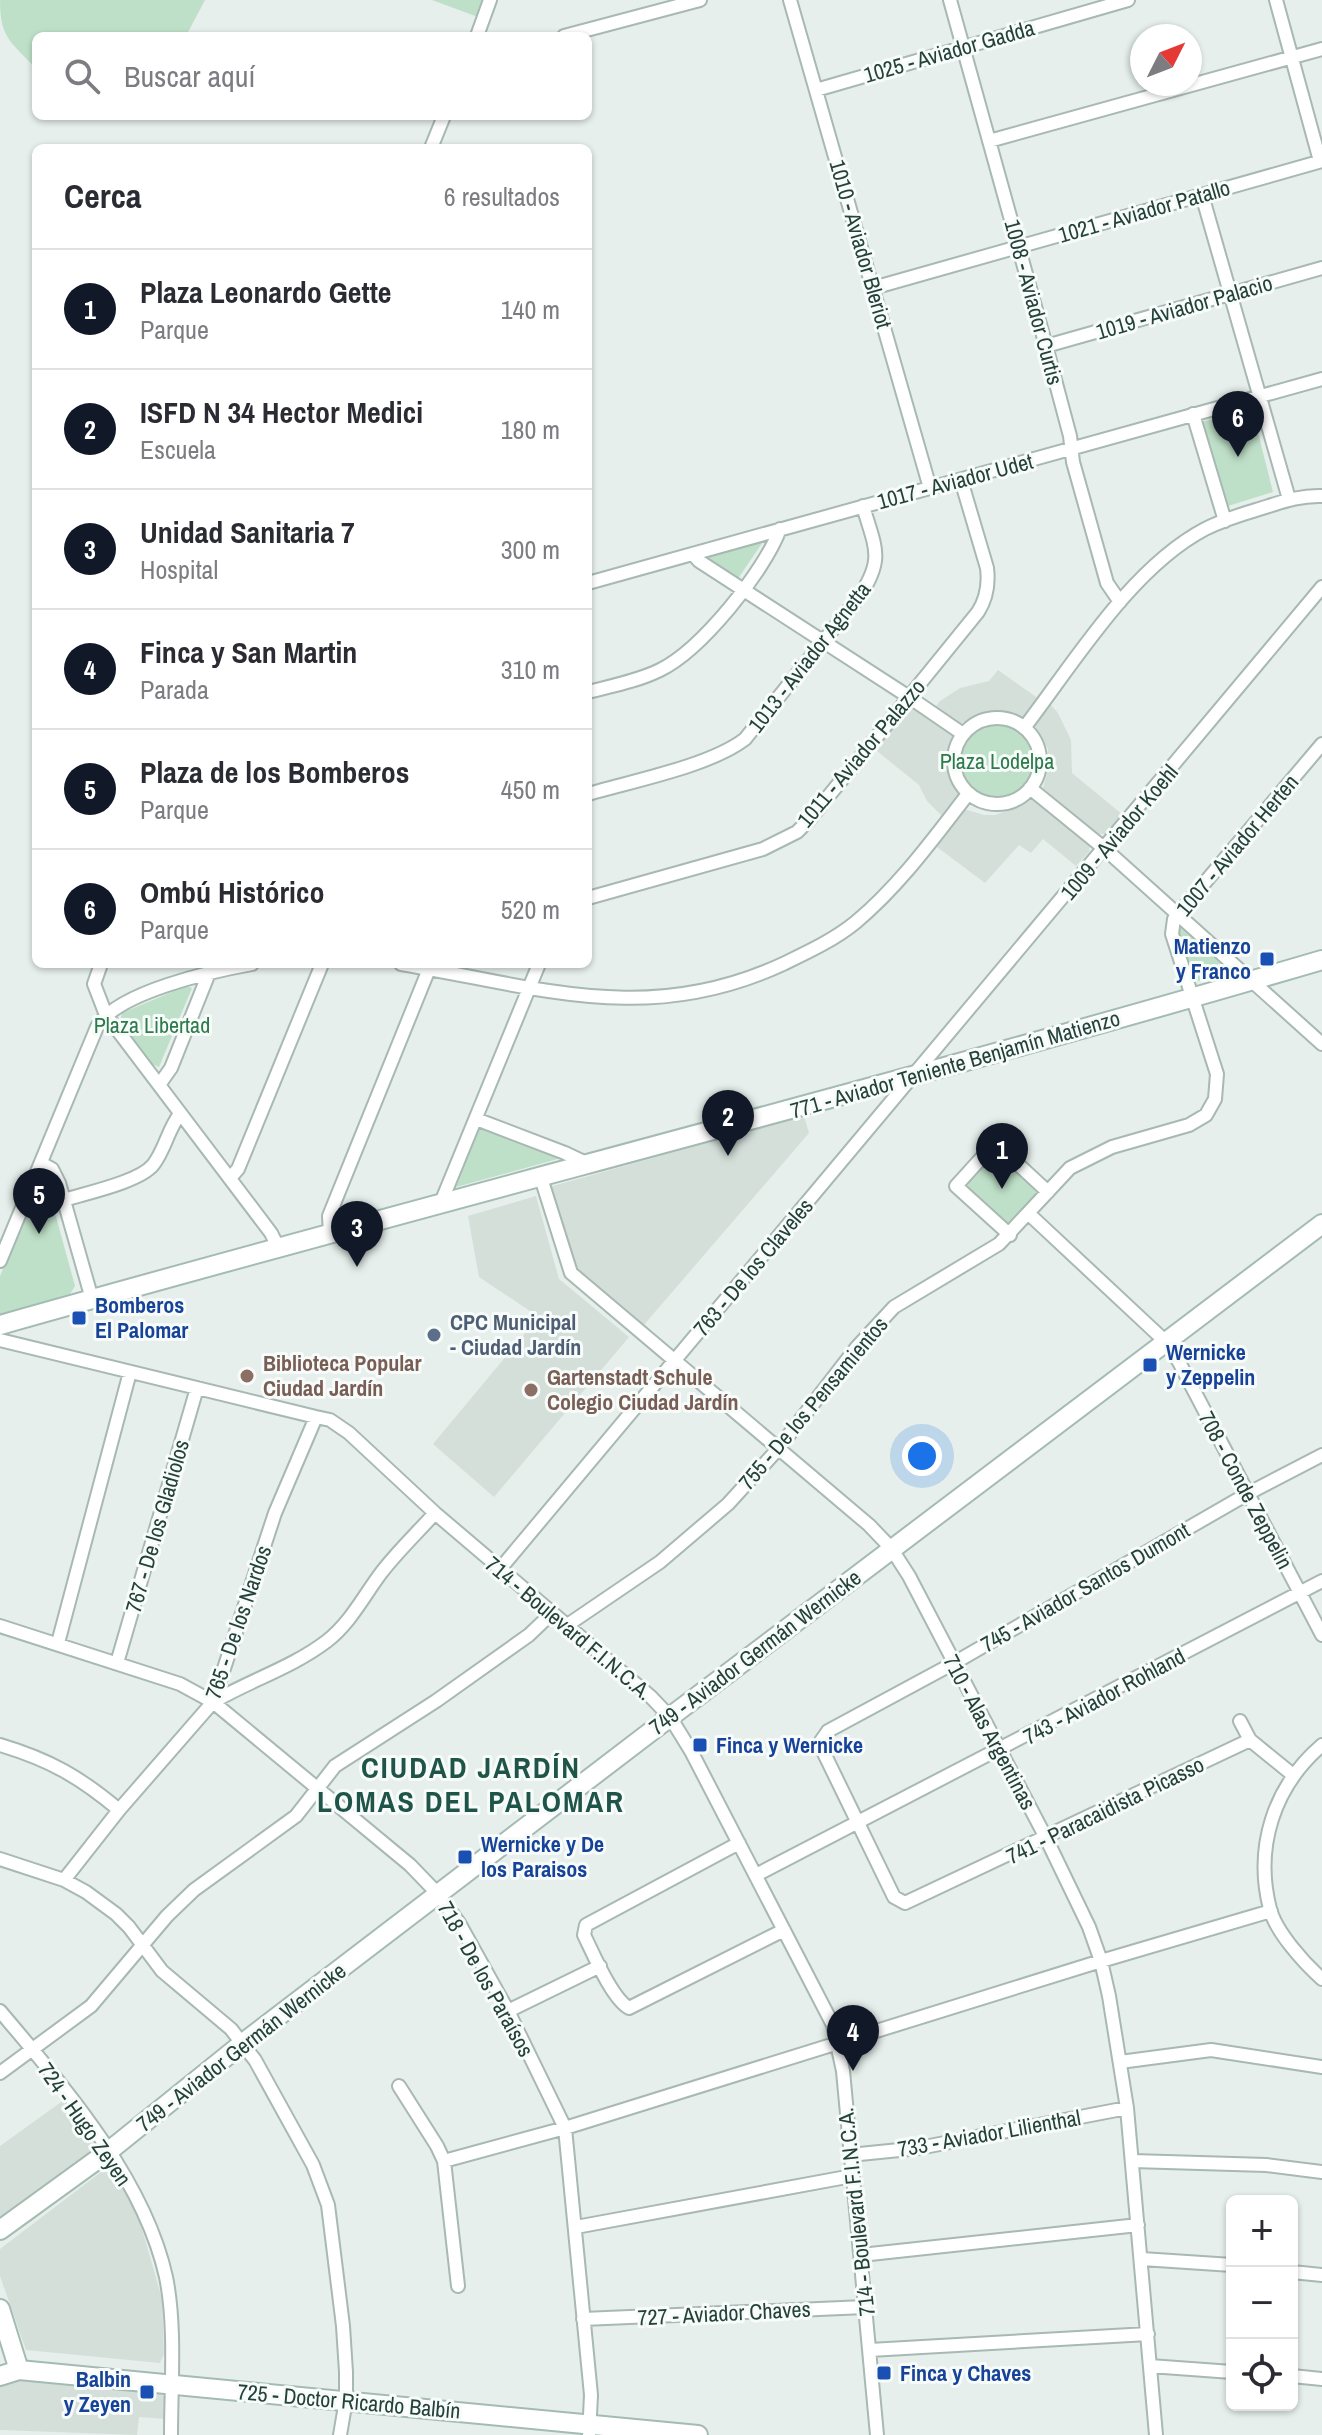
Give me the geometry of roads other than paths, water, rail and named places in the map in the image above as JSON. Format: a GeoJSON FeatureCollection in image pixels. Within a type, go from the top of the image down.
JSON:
{"type":"FeatureCollection","features":[{"type":"Feature","properties":{"kind":"street"},"geometry":{"type":"LineString","coordinates":[[478,32],[490,0]]}},
{"type":"Feature","properties":{"kind":"street"},"geometry":{"type":"LineString","coordinates":[[579,32],[700,0]]}},
{"type":"Feature","properties":{"kind":"street","name":"1010 - Aviador Bleriot"},"geometry":{"type":"LineString","coordinates":[[790,0],[930,488]]}},
{"type":"Feature","properties":{"kind":"street","name":"1008 - Aviador Curtis"},"geometry":{"type":"LineString","coordinates":[[950,0],[1046,346],[1107,583],[1120,602]]}},
{"type":"Feature","properties":{"kind":"street","name":"1025 - Aviador Gadda"},"geometry":{"type":"LineString","coordinates":[[816,90],[1128,0]]}},
{"type":"Feature","properties":{"kind":"street"},"geometry":{"type":"LineString","coordinates":[[1276,0],[1321,161]]}},
{"type":"Feature","properties":{"kind":"street"},"geometry":{"type":"LineString","coordinates":[[989,141],[1322,49]]}},
{"type":"Feature","properties":{"kind":"street"},"geometry":{"type":"LineString","coordinates":[[433,144],[442,120]]}},
{"type":"Feature","properties":{"kind":"street","name":"1021 - Aviador Patallo"},"geometry":{"type":"LineString","coordinates":[[873,288],[1321,161]]}},
{"type":"Feature","properties":{"kind":"street"},"geometry":{"type":"LineString","coordinates":[[1202,195],[1289,499]]}},
{"type":"Feature","properties":{"kind":"street","name":"1019 - Aviador Palacio"},"geometry":{"type":"LineString","coordinates":[[1046,346],[1322,268]]}},
{"type":"Feature","properties":{"kind":"street","name":"1017 - Aviador Udet"},"geometry":{"type":"LineString","coordinates":[[592,582],[1322,379]]}},
{"type":"Feature","properties":{"kind":"street"},"geometry":{"type":"LineString","coordinates":[[1193,414],[1225,521]]}},
{"type":"Feature","properties":{"kind":"street","name":"1011 - Aviador Palazzo"},"geometry":{"type":"LineString","coordinates":[[592,897],[763,849],[797,832],[810,819],[978,612],[987,590],[987,568],[961,480]]}},
{"type":"Feature","properties":{"kind":"street"},"geometry":{"type":"LineString","coordinates":[[1024,728],[1120,602],[1171,553],[1205,529],[1225,521],[1289,499],[1305,495],[1322,496]]}},
{"type":"Feature","properties":{"kind":"street","name":"1013 - Aviador Agnetta"},"geometry":{"type":"LineString","coordinates":[[592,793],[708,759],[734,748],[754,729],[859,597],[875,569],[876,550],[863,506]]}},
{"type":"Feature","properties":{"kind":"street"},"geometry":{"type":"LineString","coordinates":[[592,691],[652,674],[673,662],[719,619],[744,589],[776,541],[780,529]]}},
{"type":"Feature","properties":{"kind":"street"},"geometry":{"type":"LineString","coordinates":[[693,554],[699,561],[963,734]]}},
{"type":"Feature","properties":{"kind":"street","name":"1009 - Aviador Koehl"},"geometry":{"type":"LineString","coordinates":[[915,1075],[1322,587]]}},
{"type":"Feature","properties":{"kind":"street"},"geometry":{"type":"LineString","coordinates":[[999,718],[1024,728],[1038,750],[1037,777],[1030,788],[1020,798],[1008,803],[981,802],[968,794],[955,772],[953,759],[963,734],[973,725],[999,718]]}},
{"type":"Feature","properties":{"kind":"street","name":"1007 - Aviador Herten"},"geometry":{"type":"LineString","coordinates":[[1193,998],[1172,934],[1177,914],[1322,744]]}},
{"type":"Feature","properties":{"kind":"street"},"geometry":{"type":"LineString","coordinates":[[1030,788],[1105,849],[1322,1044]]}},
{"type":"Feature","properties":{"kind":"street"},"geometry":{"type":"LineString","coordinates":[[439,968],[529,988],[599,998],[641,1000],[720,988],[768,971],[822,945],[855,923],[902,877],[968,794]]}},
{"type":"Feature","properties":{"kind":"street","name":"771 - Aviador Teniente Benjamín Matienzo"},"geometry":{"type":"LineString","coordinates":[[0,1325],[915,1075],[1322,960]]}},
{"type":"Feature","properties":{"kind":"street"},"geometry":{"type":"LineString","coordinates":[[100,968],[94,984],[106,1015],[230,1178],[278,1247]]}},
{"type":"Feature","properties":{"kind":"street"},"geometry":{"type":"LineString","coordinates":[[0,1261],[97,1027],[118,1005],[211,968]]}},
{"type":"Feature","properties":{"kind":"street"},"geometry":{"type":"LineString","coordinates":[[159,1085],[171,1068],[211,968]]}},
{"type":"Feature","properties":{"kind":"street"},"geometry":{"type":"LineString","coordinates":[[230,1178],[238,1169],[320,968]]}},
{"type":"Feature","properties":{"kind":"street"},"geometry":{"type":"LineString","coordinates":[[330,1233],[329,1216],[429,968]]}},
{"type":"Feature","properties":{"kind":"street"},"geometry":{"type":"LineString","coordinates":[[440,1205],[537,968]]}},
{"type":"Feature","properties":{"kind":"street","name":"755 - De los Pensamientos"},"geometry":{"type":"LineString","coordinates":[[566,1626],[660,1562],[702,1528],[778,1449],[884,1317],[912,1295],[991,1250],[1010,1235],[1070,1168],[1112,1147],[1189,1125],[1206,1115],[1215,1099],[1217,1074],[1193,998]]}},
{"type":"Feature","properties":{"kind":"street","name":"763 - De los Claveles"},"geometry":{"type":"LineString","coordinates":[[500,1569],[915,1075]]}},
{"type":"Feature","properties":{"kind":"street"},"geometry":{"type":"LineString","coordinates":[[64,1200],[148,1170],[180,1114]]}},
{"type":"Feature","properties":{"kind":"street"},"geometry":{"type":"LineString","coordinates":[[476,1119],[588,1164]]}},
{"type":"Feature","properties":{"kind":"street"},"geometry":{"type":"LineString","coordinates":[[1010,1235],[956,1186],[995,1143],[1048,1192]]}},
{"type":"Feature","properties":{"kind":"street"},"geometry":{"type":"LineString","coordinates":[[41,1163],[52,1169],[64,1200],[92,1299]]}},
{"type":"Feature","properties":{"kind":"street","name":"710 - Alas Argentinas"},"geometry":{"type":"LineString","coordinates":[[541,1178],[571,1273],[869,1525],[891,1548],[909,1576],[1046,1838],[1089,1927],[1101,1961],[1120,2062],[1133,2161],[1156,2435]]}},
{"type":"Feature","properties":{"kind":"street","name":"708 - Conde Zeppelin"},"geometry":{"type":"LineString","coordinates":[[1029,1214],[1166,1342],[1322,1635]]}},
{"type":"Feature","properties":{"kind":"street","name":"749 - Aviador Germán Wernicke"},"geometry":{"type":"LineString","coordinates":[[0,2230],[109,2151],[243,2043],[891,1548],[1322,1224]]}},
{"type":"Feature","properties":{"kind":"street","name":"714 - Boulevard F.I.N.C.A."},"geometry":{"type":"LineString","coordinates":[[0,1340],[330,1420],[349,1433],[435,1513],[650,1696],[670,1717],[691,1751],[833,2025],[843,2071],[877,2435]]}},
{"type":"Feature","properties":{"kind":"street"},"geometry":{"type":"LineString","coordinates":[[58,1643],[130,1372]]}},
{"type":"Feature","properties":{"kind":"street","name":"767 - De los Gladiolos"},"geometry":{"type":"LineString","coordinates":[[117,1663],[197,1388]]}},
{"type":"Feature","properties":{"kind":"street","name":"765 - De los Nardos"},"geometry":{"type":"LineString","coordinates":[[64,1880],[119,1810],[213,1702],[275,1513],[316,1417]]}},
{"type":"Feature","properties":{"kind":"street","name":"745 - Aviador Santos Dumont"},"geometry":{"type":"LineString","coordinates":[[858,1825],[823,1754],[821,1741],[828,1731],[954,1663],[1249,1493],[1322,1455]]}},
{"type":"Feature","properties":{"kind":"street"},"geometry":{"type":"LineString","coordinates":[[213,1702],[298,1661],[330,1639],[349,1621],[381,1573],[435,1513]]}},
{"type":"Feature","properties":{"kind":"street","name":"743 - Aviador Rohland"},"geometry":{"type":"LineString","coordinates":[[756,1875],[858,1825],[1322,1581]]}},
{"type":"Feature","properties":{"kind":"street"},"geometry":{"type":"LineString","coordinates":[[0,2073],[91,2006],[167,1916],[194,1890],[288,1823],[335,1766],[529,1635],[551,1614]]}},
{"type":"Feature","properties":{"kind":"street","name":"718 - De los Paraísos"},"geometry":{"type":"LineString","coordinates":[[0,1626],[180,1684],[213,1702],[410,1865],[438,1894],[459,1923],[508,2011],[565,2128],[591,2395],[590,2430]]}},
{"type":"Feature","properties":{"kind":"street"},"geometry":{"type":"LineString","coordinates":[[1240,1721],[1250,1740],[1293,1775]]}},
{"type":"Feature","properties":{"kind":"street","name":"741 - Paracaidista Picasso"},"geometry":{"type":"LineString","coordinates":[[858,1825],[894,1897],[901,1903],[909,1902],[1250,1740]]}},
{"type":"Feature","properties":{"kind":"street"},"geometry":{"type":"LineString","coordinates":[[0,1745],[46,1759],[119,1810]]}},
{"type":"Feature","properties":{"kind":"street"},"geometry":{"type":"LineString","coordinates":[[1322,1745],[1293,1775],[1276,1804],[1266,1844],[1271,1911],[1288,1941],[1322,1979]]}},
{"type":"Feature","properties":{"kind":"street"},"geometry":{"type":"LineString","coordinates":[[739,1843],[584,1928],[584,1935],[600,1966],[626,2007],[784,1930]]}},
{"type":"Feature","properties":{"kind":"street"},"geometry":{"type":"LineString","coordinates":[[0,1859],[64,1880],[116,1914],[162,1971],[218,2016],[243,2043],[282,2105],[324,2189],[328,2205],[343,2326],[346,2400],[340,2435]]}},
{"type":"Feature","properties":{"kind":"street"},"geometry":{"type":"LineString","coordinates":[[444,2161],[565,2128],[1271,1911]]}},
{"type":"Feature","properties":{"kind":"street"},"geometry":{"type":"LineString","coordinates":[[508,2011],[600,1966]]}},
{"type":"Feature","properties":{"kind":"street","name":"724 - Hugo Zeyen"},"geometry":{"type":"LineString","coordinates":[[0,2011],[109,2151],[141,2208],[159,2253],[169,2297],[171,2435]]}},
{"type":"Feature","properties":{"kind":"street"},"geometry":{"type":"LineString","coordinates":[[1120,2062],[1211,2050],[1322,2067]]}},
{"type":"Feature","properties":{"kind":"street"},"geometry":{"type":"LineString","coordinates":[[399,2086],[444,2161],[458,2286]]}},
{"type":"Feature","properties":{"kind":"street","name":"733 - Aviador Lilienthal"},"geometry":{"type":"LineString","coordinates":[[850,2155],[919,2148],[1127,2108]]}},
{"type":"Feature","properties":{"kind":"street"},"geometry":{"type":"LineString","coordinates":[[1133,2161],[1266,2165],[1322,2172]]}},
{"type":"Feature","properties":{"kind":"street"},"geometry":{"type":"LineString","coordinates":[[576,2227],[852,2176]]}},
{"type":"Feature","properties":{"kind":"street"},"geometry":{"type":"LineString","coordinates":[[861,2255],[1138,2225]]}},
{"type":"Feature","properties":{"kind":"street"},"geometry":{"type":"LineString","coordinates":[[1142,2259],[1226,2265]]}},
{"type":"Feature","properties":{"kind":"street"},"geometry":{"type":"LineString","coordinates":[[1298,2273],[1322,2275]]}},
{"type":"Feature","properties":{"kind":"street","name":"727 - Aviador Chaves"},"geometry":{"type":"LineString","coordinates":[[583,2319],[865,2307]]}},
{"type":"Feature","properties":{"kind":"street"},"geometry":{"type":"LineString","coordinates":[[0,2309],[19,2370]]}},
{"type":"Feature","properties":{"kind":"street"},"geometry":{"type":"LineString","coordinates":[[870,2350],[1148,2334]]}},
{"type":"Feature","properties":{"kind":"street"},"geometry":{"type":"LineString","coordinates":[[1150,2366],[1226,2372]]}},
{"type":"Feature","properties":{"kind":"street","name":"725 - Doctor Ricardo Balbín"},"geometry":{"type":"LineString","coordinates":[[0,2376],[19,2370],[346,2400],[590,2430],[698,2435]]}},
{"type":"Feature","properties":{"kind":"street"},"geometry":{"type":"LineString","coordinates":[[1298,2377],[1322,2379]]}},
{"type":"Feature","properties":{"kind":"place","name":"Ombú Histórico"},"geometry":{"type":"Point","coordinates":[1238,457]}},
{"type":"Feature","properties":{"kind":"place","name":"Matienzo y Franco"},"geometry":{"type":"Point","coordinates":[1267,959]}},
{"type":"Feature","properties":{"kind":"place","name":"ISFD N 34 Hector Medici"},"geometry":{"type":"Point","coordinates":[728,1156]}},
{"type":"Feature","properties":{"kind":"place","name":"Plaza Leonardo Gette"},"geometry":{"type":"Point","coordinates":[1002,1189]}},
{"type":"Feature","properties":{"kind":"place","name":"Plaza de los Bomberos"},"geometry":{"type":"Point","coordinates":[39,1234]}},
{"type":"Feature","properties":{"kind":"place","name":"Unidad Sanitaria 7"},"geometry":{"type":"Point","coordinates":[357,1267]}},
{"type":"Feature","properties":{"kind":"place","name":"Bomberos El Palomar"},"geometry":{"type":"Point","coordinates":[79,1318]}},
{"type":"Feature","properties":{"kind":"place","name":"CPC Municipal - Ciudad Jardín"},"geometry":{"type":"Point","coordinates":[434,1335]}},
{"type":"Feature","properties":{"kind":"place","name":"Wernicke y Zeppelin"},"geometry":{"type":"Point","coordinates":[1150,1365]}},
{"type":"Feature","properties":{"kind":"place","name":"Biblioteca Popular Ciudad Jardín"},"geometry":{"type":"Point","coordinates":[247,1376]}},
{"type":"Feature","properties":{"kind":"place","name":"Gartenstadt Schule Colegio Ciudad Jardín"},"geometry":{"type":"Point","coordinates":[531,1390]}},
{"type":"Feature","properties":{"kind":"place","name":"Finca y Wernicke"},"geometry":{"type":"Point","coordinates":[700,1745]}},
{"type":"Feature","properties":{"kind":"place","name":"Wernicke y De los Paraisos"},"geometry":{"type":"Point","coordinates":[465,1857]}},
{"type":"Feature","properties":{"kind":"place","name":"Finca y San Martin"},"geometry":{"type":"Point","coordinates":[853,2071]}},
{"type":"Feature","properties":{"kind":"place","name":"Finca y Chaves"},"geometry":{"type":"Point","coordinates":[884,2373]}},
{"type":"Feature","properties":{"kind":"place","name":"Balbin y Zeyen"},"geometry":{"type":"Point","coordinates":[147,2392]}},
{"type":"Feature","properties":{"kind":"district","name":"CIUDAD JARDÍN LOMAS DEL PALOMAR"},"geometry":{"type":"Point","coordinates":[471,1785]}},
{"type":"Feature","properties":{"kind":"park label","name":"Plaza Lodelpa"},"geometry":{"type":"Point","coordinates":[997,761]}},
{"type":"Feature","properties":{"kind":"park label","name":"Plaza Libertad"},"geometry":{"type":"Point","coordinates":[152,1025]}}]}
